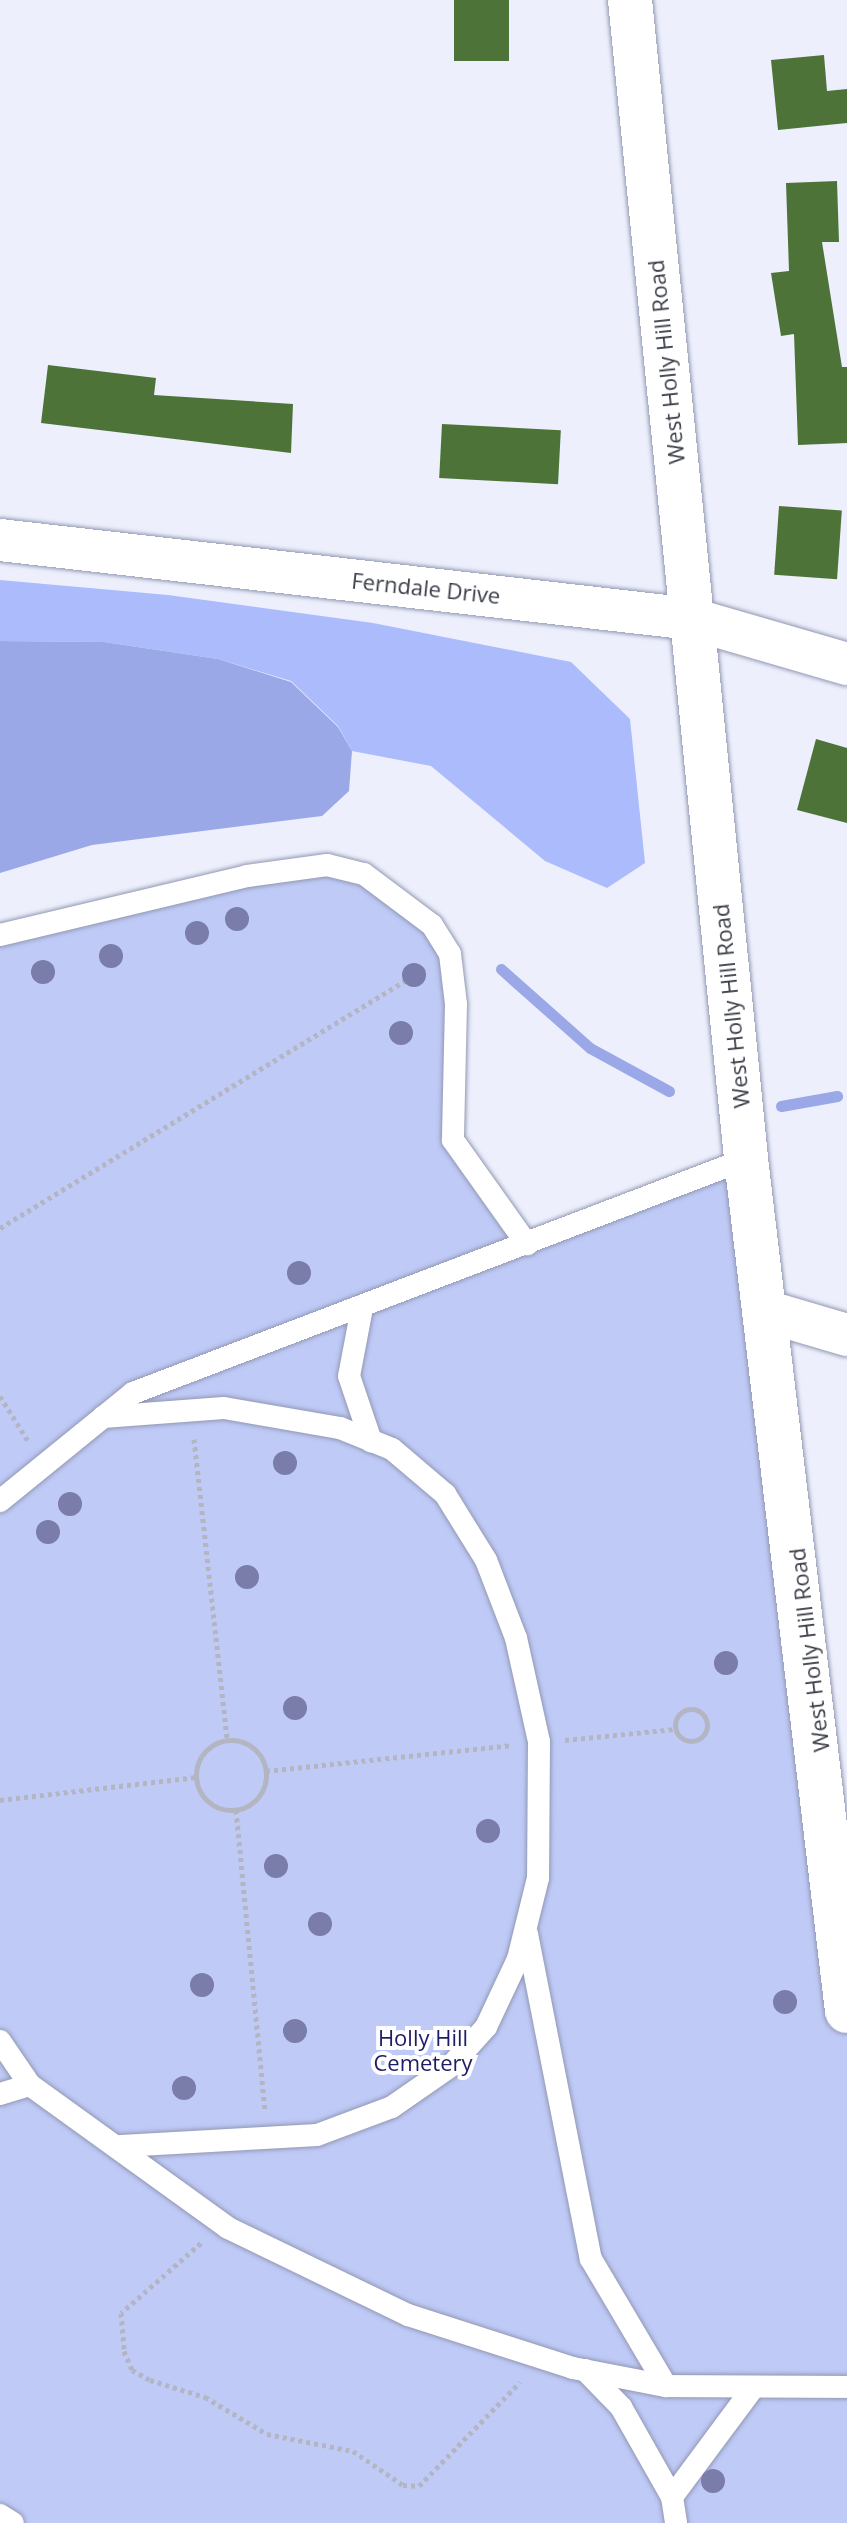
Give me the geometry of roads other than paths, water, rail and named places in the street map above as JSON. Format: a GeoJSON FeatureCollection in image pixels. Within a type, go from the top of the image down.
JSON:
{"type":"FeatureCollection","features":[{"type":"Feature","properties":{"kind":"street","name":"West Holly Hill Road"},"geometry":{"type":"LineString","coordinates":[[630,0],[746,1159],[769,1312],[844,1916],[847,2011]]}},
{"type":"Feature","properties":{"kind":"street","name":"Ferndale Drive"},"geometry":{"type":"LineString","coordinates":[[0,540],[692,619],[847,664]]}},
{"type":"Feature","properties":{"kind":"street"},"geometry":{"type":"LineString","coordinates":[[769,1312],[847,1335]]}},
{"type":"Feature","properties":{"kind":"lane"},"geometry":{"type":"LineString","coordinates":[[0,935],[247,876],[327,865],[364,874],[398,895],[432,925],[450,954],[456,1004],[453,1140],[527,1244]]}},
{"type":"Feature","properties":{"kind":"lane"},"geometry":{"type":"LineString","coordinates":[[0,1501],[41,1463],[133,1393],[746,1159]]}},
{"type":"Feature","properties":{"kind":"lane"},"geometry":{"type":"LineString","coordinates":[[362,1308],[349,1376],[371,1441]]}},
{"type":"Feature","properties":{"kind":"lane"},"geometry":{"type":"LineString","coordinates":[[103,1417],[191,1410],[285,1416],[392,1449],[445,1494],[486,1560],[516,1638],[539,1742],[538,1878],[526,1927],[486,2027],[451,2066],[392,2107],[317,2135],[121,2146]]}},
{"type":"Feature","properties":{"kind":"lane"},"geometry":{"type":"LineString","coordinates":[[526,1927],[591,2259],[666,2386]]}},
{"type":"Feature","properties":{"kind":"lane"},"geometry":{"type":"LineString","coordinates":[[0,2041],[30,2085],[121,2146],[220,2222],[408,2315],[585,2370],[666,2386],[847,2387]]}},
{"type":"Feature","properties":{"kind":"lane"},"geometry":{"type":"LineString","coordinates":[[0,2094],[30,2085]]}},
{"type":"Feature","properties":{"kind":"lane"},"geometry":{"type":"LineString","coordinates":[[585,2370],[621,2407],[672,2497],[676,2523]]}},
{"type":"Feature","properties":{"kind":"lane"},"geometry":{"type":"LineString","coordinates":[[672,2497],[753,2388]]}},
{"type":"Feature","properties":{"kind":"lane"},"geometry":{"type":"LineString","coordinates":[[0,2515],[13,2523]]}},
{"type":"Feature","properties":{"kind":"waterway"},"geometry":{"type":"LineString","coordinates":[[501,969],[590,1048],[669,1091]]}},
{"type":"Feature","properties":{"kind":"waterway"},"geometry":{"type":"LineString","coordinates":[[781,1106],[837,1096]]}},
{"type":"Feature","properties":{"kind":"park label","name":"Holly Hill Cemetery"},"geometry":{"type":"Point","coordinates":[423,2050]}}]}
